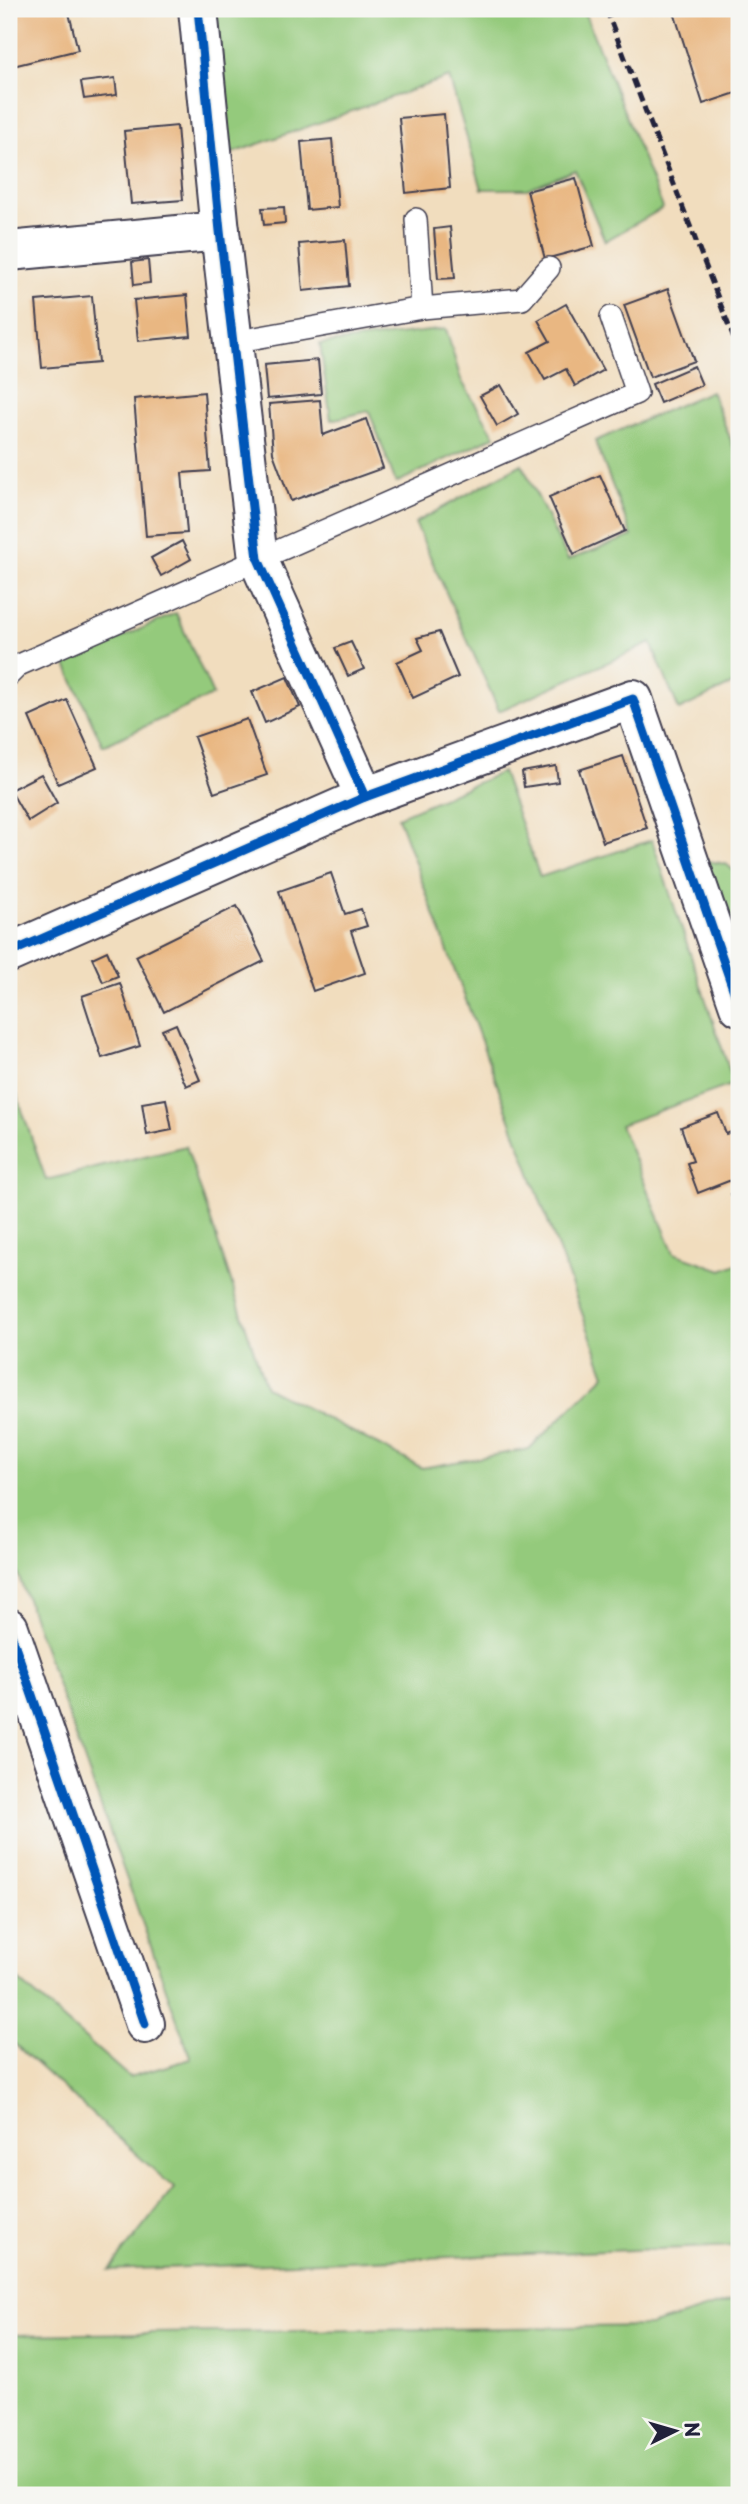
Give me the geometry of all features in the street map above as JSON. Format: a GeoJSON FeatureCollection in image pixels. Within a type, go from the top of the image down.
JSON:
{"type":"FeatureCollection","features":[{"type":"Feature","properties":{"kind":"street"},"geometry":{"type":"LineString","coordinates":[[198,9],[220,231],[258,559],[365,797]]}},
{"type":"Feature","properties":{"kind":"street"},"geometry":{"type":"LineString","coordinates":[[9,251],[220,231]]}},
{"type":"Feature","properties":{"kind":"street"},"geometry":{"type":"LineString","coordinates":[[9,953],[365,797],[633,699],[739,1006]]}},
{"type":"Feature","properties":{"kind":"street"},"geometry":{"type":"LineString","coordinates":[[9,1628],[145,2024]]}},
{"type":"Feature","properties":{"kind":"lane"},"geometry":{"type":"LineString","coordinates":[[416,219],[422,308]]}},
{"type":"Feature","properties":{"kind":"lane"},"geometry":{"type":"LineString","coordinates":[[233,342],[422,308],[522,299],[550,268]]}},
{"type":"Feature","properties":{"kind":"lane"},"geometry":{"type":"LineString","coordinates":[[9,676],[19,665],[637,393],[611,317]]}},
{"type":"Feature","properties":{"kind":"green space"},"geometry":{"type":"Polygon","coordinates":[[[215,9],[583,9],[663,208],[605,241],[575,170],[527,189],[482,189],[449,77],[230,154],[215,9]]]}},
{"type":"Feature","properties":{"kind":"green space"},"geometry":{"type":"Polygon","coordinates":[[[446,329],[461,380],[495,436],[396,483],[369,411],[331,420],[320,344],[446,329]]]}},
{"type":"Feature","properties":{"kind":"green space"},"geometry":{"type":"Polygon","coordinates":[[[711,391],[739,460],[739,681],[679,710],[651,643],[499,711],[415,523],[522,464],[568,560],[632,536],[595,441],[711,391]]]}},
{"type":"Feature","properties":{"kind":"green space"},"geometry":{"type":"Polygon","coordinates":[[[176,613],[213,695],[103,746],[65,663],[176,613]]]}},
{"type":"Feature","properties":{"kind":"green space"},"geometry":{"type":"Polygon","coordinates":[[[502,772],[540,877],[652,840],[734,1084],[620,1125],[674,1253],[722,1270],[739,1263],[739,2246],[109,2270],[174,2188],[9,2039],[9,1972],[129,2077],[191,2059],[9,1549],[9,1072],[46,1180],[186,1146],[266,1387],[422,1468],[529,1449],[605,1375],[398,817],[502,772]]]}},
{"type":"Feature","properties":{"kind":"green space"},"geometry":{"type":"Polygon","coordinates":[[[701,860],[726,864],[739,875],[739,966],[701,860]]]}},
{"type":"Feature","properties":{"kind":"green space"},"geometry":{"type":"Polygon","coordinates":[[[739,2298],[739,2495],[9,2495],[9,2335],[650,2326],[739,2298]]]}},
{"type":"Feature","properties":{"kind":"building"},"geometry":{"type":"Polygon","coordinates":[[[9,9],[68,9],[78,50],[9,67],[9,9]]]}},
{"type":"Feature","properties":{"kind":"building"},"geometry":{"type":"Polygon","coordinates":[[[673,9],[739,9],[739,92],[703,104],[673,9]]]}},
{"type":"Feature","properties":{"kind":"building"},"geometry":{"type":"Polygon","coordinates":[[[115,78],[117,95],[84,99],[81,82],[115,78]]]}},
{"type":"Feature","properties":{"kind":"building"},"geometry":{"type":"Polygon","coordinates":[[[444,114],[450,188],[406,193],[399,118],[444,114]]]}},
{"type":"Feature","properties":{"kind":"building"},"geometry":{"type":"Polygon","coordinates":[[[177,126],[183,200],[131,204],[124,131],[177,126]]]}},
{"type":"Feature","properties":{"kind":"building"},"geometry":{"type":"Polygon","coordinates":[[[332,139],[338,207],[307,210],[301,142],[332,139]]]}},
{"type":"Feature","properties":{"kind":"building"},"geometry":{"type":"Polygon","coordinates":[[[576,178],[594,246],[545,259],[527,191],[576,178]]]}},
{"type":"Feature","properties":{"kind":"building"},"geometry":{"type":"Polygon","coordinates":[[[284,207],[285,223],[264,225],[262,208],[284,207]]]}},
{"type":"Feature","properties":{"kind":"building"},"geometry":{"type":"Polygon","coordinates":[[[450,227],[455,278],[438,279],[434,229],[450,227]]]}},
{"type":"Feature","properties":{"kind":"building"},"geometry":{"type":"Polygon","coordinates":[[[345,240],[349,286],[303,291],[299,244],[345,240]]]}},
{"type":"Feature","properties":{"kind":"building"},"geometry":{"type":"Polygon","coordinates":[[[148,260],[150,283],[134,285],[132,262],[148,260]]]}},
{"type":"Feature","properties":{"kind":"building"},"geometry":{"type":"Polygon","coordinates":[[[668,289],[694,361],[650,377],[624,305],[668,289]]]}},
{"type":"Feature","properties":{"kind":"building"},"geometry":{"type":"Polygon","coordinates":[[[187,295],[191,336],[138,341],[134,300],[187,295]]]}},
{"type":"Feature","properties":{"kind":"building"},"geometry":{"type":"Polygon","coordinates":[[[92,296],[98,363],[42,368],[36,301],[92,296]]]}},
{"type":"Feature","properties":{"kind":"building"},"geometry":{"type":"Polygon","coordinates":[[[566,304],[603,370],[575,386],[566,369],[545,380],[529,352],[550,341],[538,320],[566,304]]]}},
{"type":"Feature","properties":{"kind":"building"},"geometry":{"type":"Polygon","coordinates":[[[318,360],[321,394],[267,399],[264,365],[318,360]]]}},
{"type":"Feature","properties":{"kind":"building"},"geometry":{"type":"Polygon","coordinates":[[[694,366],[702,385],[660,403],[652,384],[694,366]]]}},
{"type":"Feature","properties":{"kind":"building"},"geometry":{"type":"Polygon","coordinates":[[[501,385],[518,414],[497,426],[480,396],[501,385]]]}},
{"type":"Feature","properties":{"kind":"building"},"geometry":{"type":"Polygon","coordinates":[[[204,392],[210,471],[182,473],[187,533],[146,536],[134,399],[204,392]]]}},
{"type":"Feature","properties":{"kind":"building"},"geometry":{"type":"Polygon","coordinates":[[[320,400],[323,435],[366,419],[383,468],[291,501],[273,453],[269,404],[320,400]]]}},
{"type":"Feature","properties":{"kind":"building"},"geometry":{"type":"Polygon","coordinates":[[[600,475],[625,531],[574,554],[549,497],[600,475]]]}},
{"type":"Feature","properties":{"kind":"building"},"geometry":{"type":"Polygon","coordinates":[[[182,541],[191,559],[161,576],[151,558],[182,541]]]}},
{"type":"Feature","properties":{"kind":"building"},"geometry":{"type":"Polygon","coordinates":[[[439,632],[458,677],[413,698],[397,662],[423,650],[417,638],[439,632]]]}},
{"type":"Feature","properties":{"kind":"building"},"geometry":{"type":"Polygon","coordinates":[[[351,642],[364,669],[348,676],[335,648],[351,642]]]}},
{"type":"Feature","properties":{"kind":"building"},"geometry":{"type":"Polygon","coordinates":[[[287,677],[300,707],[265,723],[252,692],[287,677]]]}},
{"type":"Feature","properties":{"kind":"building"},"geometry":{"type":"Polygon","coordinates":[[[67,700],[97,767],[58,784],[29,717],[67,700]]]}},
{"type":"Feature","properties":{"kind":"building"},"geometry":{"type":"Polygon","coordinates":[[[247,719],[267,775],[214,793],[194,737],[247,719]]]}},
{"type":"Feature","properties":{"kind":"building"},"geometry":{"type":"Polygon","coordinates":[[[623,756],[647,828],[603,842],[579,770],[623,756]]]}},
{"type":"Feature","properties":{"kind":"building"},"geometry":{"type":"Polygon","coordinates":[[[556,766],[558,782],[524,787],[522,772],[556,766]]]}},
{"type":"Feature","properties":{"kind":"building"},"geometry":{"type":"Polygon","coordinates":[[[41,774],[57,803],[28,821],[10,790],[41,774]]]}},
{"type":"Feature","properties":{"kind":"building"},"geometry":{"type":"Polygon","coordinates":[[[331,873],[345,914],[361,909],[367,926],[351,931],[365,973],[313,991],[279,891],[331,873]]]}},
{"type":"Feature","properties":{"kind":"building"},"geometry":{"type":"Polygon","coordinates":[[[237,906],[264,961],[164,1012],[136,956],[237,906]]]}},
{"type":"Feature","properties":{"kind":"building"},"geometry":{"type":"Polygon","coordinates":[[[107,951],[118,976],[103,982],[92,958],[107,951]]]}},
{"type":"Feature","properties":{"kind":"building"},"geometry":{"type":"Polygon","coordinates":[[[120,983],[140,1046],[102,1058],[82,996],[120,983]]]}},
{"type":"Feature","properties":{"kind":"building"},"geometry":{"type":"Polygon","coordinates":[[[176,1024],[200,1080],[186,1086],[162,1030],[176,1024]]]}},
{"type":"Feature","properties":{"kind":"building"},"geometry":{"type":"Polygon","coordinates":[[[166,1099],[172,1130],[147,1135],[142,1103],[166,1099]]]}},
{"type":"Feature","properties":{"kind":"building"},"geometry":{"type":"Polygon","coordinates":[[[718,1113],[726,1134],[739,1129],[739,1177],[698,1193],[687,1163],[693,1161],[681,1127],[718,1113]]]}},
{"type":"Feature","properties":{"kind":"building"},"geometry":{"type":"Polygon","coordinates":[[[739,1191],[739,1216],[731,1194],[739,1191]]]}},
{"type":"Feature","properties":{"kind":"railway"},"geometry":{"type":"LineString","coordinates":[[606,9],[739,352]]}},
{"type":"Feature","properties":{"kind":"cycle path"},"geometry":{"type":"LineString","coordinates":[[198,9],[220,231],[258,559],[365,797]]}},
{"type":"Feature","properties":{"kind":"cycle path"},"geometry":{"type":"LineString","coordinates":[[9,953],[365,797],[633,699],[739,1006]]}},
{"type":"Feature","properties":{"kind":"cycle path"},"geometry":{"type":"LineString","coordinates":[[9,1628],[145,2024]]}}]}
